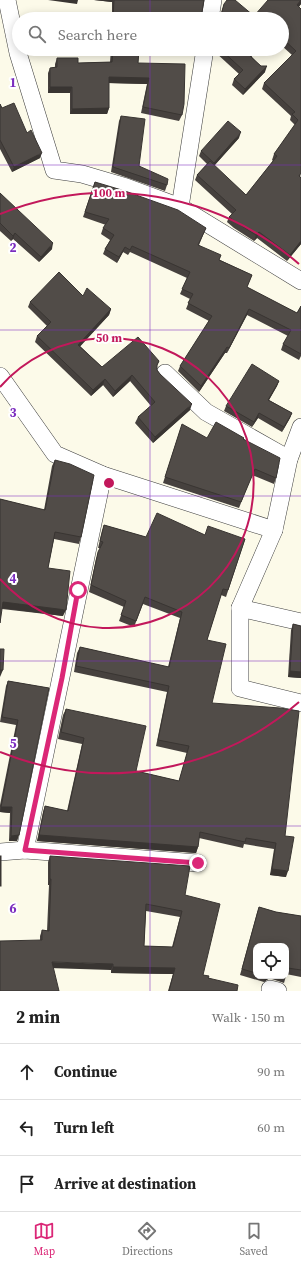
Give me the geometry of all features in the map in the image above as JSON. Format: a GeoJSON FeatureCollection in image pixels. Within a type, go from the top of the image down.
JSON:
{"type":"FeatureCollection","features":[{"type":"Feature","properties":{"kind":"street"},"geometry":{"type":"LineString","coordinates":[[7,0],[12,24]]}},
{"type":"Feature","properties":{"kind":"street"},"geometry":{"type":"LineString","coordinates":[[211,12],[213,0]]}},
{"type":"Feature","properties":{"kind":"street"},"geometry":{"type":"LineString","coordinates":[[19,56],[54,170],[82,174],[126,187],[180,207],[301,281]]}},
{"type":"Feature","properties":{"kind":"street"},"geometry":{"type":"LineString","coordinates":[[180,207],[204,56]]}},
{"type":"Feature","properties":{"kind":"street"},"geometry":{"type":"LineString","coordinates":[[165,373],[206,412],[290,459]]}},
{"type":"Feature","properties":{"kind":"street"},"geometry":{"type":"LineString","coordinates":[[0,376],[55,454],[104,475],[274,530]]}},
{"type":"Feature","properties":{"kind":"street"},"geometry":{"type":"LineString","coordinates":[[301,427],[290,459],[274,530],[240,608],[240,688],[301,703]]}},
{"type":"Feature","properties":{"kind":"street"},"geometry":{"type":"LineString","coordinates":[[25,850],[104,475]]}},
{"type":"Feature","properties":{"kind":"street"},"geometry":{"type":"LineString","coordinates":[[240,608],[301,622]]}},
{"type":"Feature","properties":{"kind":"street"},"geometry":{"type":"LineString","coordinates":[[0,852],[25,850],[198,863]]}},
{"type":"Feature","properties":{"kind":"building"},"geometry":{"type":"Polygon","coordinates":[[[114,0],[204,0],[202,12],[113,12],[114,0]]]}},
{"type":"Feature","properties":{"kind":"building"},"geometry":{"type":"Polygon","coordinates":[[[227,0],[235,0],[249,12],[222,12],[227,0]]]}},
{"type":"Feature","properties":{"kind":"building"},"geometry":{"type":"Polygon","coordinates":[[[268,0],[301,0],[297,5],[301,9],[301,173],[299,176],[301,178],[301,241],[290,255],[259,232],[256,235],[229,217],[236,210],[197,175],[210,161],[246,195],[277,156],[274,154],[298,120],[292,114],[295,112],[264,83],[296,51],[289,44],[289,12],[258,12],[268,0]]]}},
{"type":"Feature","properties":{"kind":"building"},"geometry":{"type":"Polygon","coordinates":[[[112,56],[138,56],[138,63],[185,64],[184,104],[182,115],[143,107],[149,78],[109,77],[109,108],[72,109],[72,87],[50,87],[50,68],[57,67],[57,58],[78,58],[78,63],[112,62],[112,56]]]}},
{"type":"Feature","properties":{"kind":"building"},"geometry":{"type":"Polygon","coordinates":[[[228,56],[250,56],[261,66],[267,66],[245,89],[234,79],[243,70],[228,56]]]}},
{"type":"Feature","properties":{"kind":"building"},"geometry":{"type":"Polygon","coordinates":[[[14,103],[27,133],[31,130],[42,153],[14,167],[0,140],[0,104],[2,108],[14,103]]]}},
{"type":"Feature","properties":{"kind":"building"},"geometry":{"type":"Polygon","coordinates":[[[121,116],[145,119],[139,166],[168,179],[167,185],[113,167],[121,116]]]}},
{"type":"Feature","properties":{"kind":"building"},"geometry":{"type":"Polygon","coordinates":[[[228,121],[241,132],[214,163],[201,151],[228,121]]]}},
{"type":"Feature","properties":{"kind":"building"},"geometry":{"type":"Polygon","coordinates":[[[95,182],[178,210],[206,228],[198,245],[221,255],[219,260],[252,275],[247,287],[297,313],[301,306],[301,354],[283,344],[291,330],[249,309],[229,348],[227,347],[201,386],[180,366],[212,316],[188,303],[193,294],[182,289],[190,272],[132,246],[130,250],[125,247],[119,257],[105,249],[114,235],[103,228],[109,219],[85,212],[95,182]]]}},
{"type":"Feature","properties":{"kind":"building"},"geometry":{"type":"Polygon","coordinates":[[[0,193],[53,243],[41,257],[15,233],[13,236],[0,223],[0,193]]]}},
{"type":"Feature","properties":{"kind":"building"},"geometry":{"type":"Polygon","coordinates":[[[59,272],[83,296],[87,288],[111,309],[78,345],[102,367],[138,337],[159,361],[157,370],[160,374],[192,404],[155,437],[138,417],[155,402],[132,375],[115,391],[105,379],[93,390],[37,336],[51,322],[30,302],[59,272]]]}},
{"type":"Feature","properties":{"kind":"building"},"geometry":{"type":"Polygon","coordinates":[[[252,364],[279,381],[268,400],[292,413],[284,427],[259,413],[254,422],[226,406],[252,364]]]}},
{"type":"Feature","properties":{"kind":"building"},"geometry":{"type":"Polygon","coordinates":[[[216,422],[244,438],[243,439],[280,458],[276,478],[255,469],[241,502],[165,477],[182,424],[207,438],[216,422]]]}},
{"type":"Feature","properties":{"kind":"building"},"geometry":{"type":"Polygon","coordinates":[[[55,460],[70,464],[94,475],[81,537],[55,532],[48,568],[70,571],[66,610],[3,602],[0,623],[0,499],[45,510],[55,460]]]}},
{"type":"Feature","properties":{"kind":"building"},"geometry":{"type":"Polygon","coordinates":[[[157,513],[205,535],[208,526],[245,539],[228,590],[223,589],[207,640],[226,644],[212,703],[280,708],[299,711],[285,836],[294,837],[288,871],[272,869],[276,843],[246,838],[245,842],[200,832],[198,847],[39,835],[45,806],[68,811],[84,738],[61,732],[66,709],[146,726],[136,771],[179,781],[189,746],[158,740],[169,686],[76,666],[80,647],[169,667],[182,612],[145,597],[136,621],[121,615],[126,601],[91,585],[98,552],[103,542],[100,541],[104,525],[146,537],[157,513]]]}},
{"type":"Feature","properties":{"kind":"building"},"geometry":{"type":"Polygon","coordinates":[[[293,624],[301,626],[301,672],[290,671],[293,624]]]}},
{"type":"Feature","properties":{"kind":"building"},"geometry":{"type":"Polygon","coordinates":[[[0,649],[4,649],[3,670],[0,670],[0,649]]]}},
{"type":"Feature","properties":{"kind":"building"},"geometry":{"type":"Polygon","coordinates":[[[8,681],[49,688],[19,835],[11,836],[12,807],[1,807],[18,720],[2,717],[8,681]]]}},
{"type":"Feature","properties":{"kind":"building"},"geometry":{"type":"Polygon","coordinates":[[[1,856],[1,886],[0,886],[1,856]]]}},
{"type":"Feature","properties":{"kind":"building"},"geometry":{"type":"Polygon","coordinates":[[[50,856],[190,866],[185,895],[220,904],[203,975],[209,976],[208,978],[238,985],[237,991],[169,991],[175,968],[113,967],[113,964],[52,962],[59,991],[0,991],[0,941],[42,940],[42,930],[49,931],[50,856]],[[146,904],[144,946],[173,947],[182,911],[146,904]]]}},
{"type":"Feature","properties":{"kind":"building"},"geometry":{"type":"Polygon","coordinates":[[[259,907],[276,912],[301,916],[301,970],[289,968],[289,943],[253,943],[253,972],[242,969],[259,907]]]}},
{"type":"Feature","properties":{"kind":"route"},"geometry":{"type":"LineString","coordinates":[[78,590],[62,678],[25,850],[198,863]]}}]}
